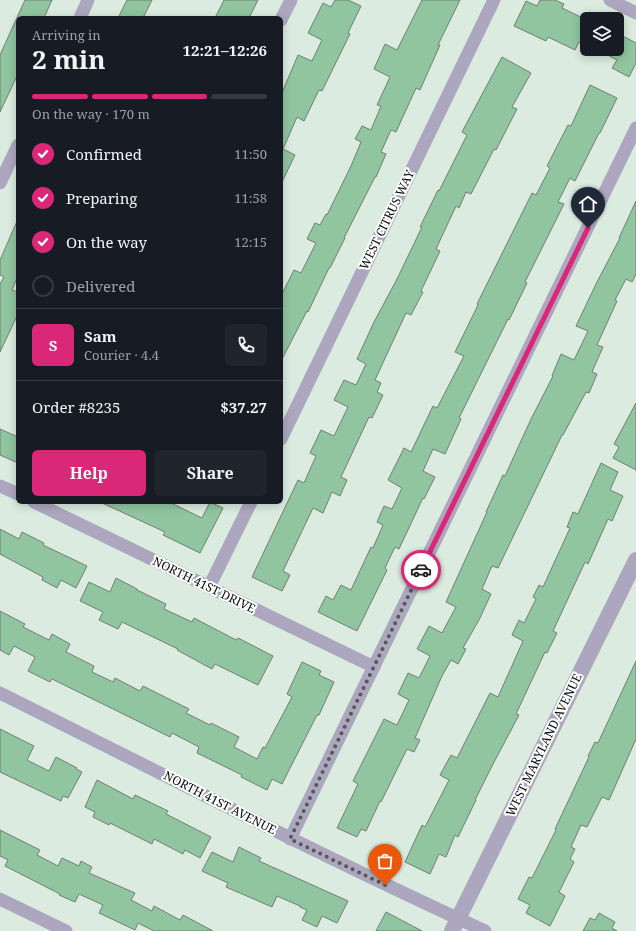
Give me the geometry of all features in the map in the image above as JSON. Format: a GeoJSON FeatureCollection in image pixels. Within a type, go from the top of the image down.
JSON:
{"type":"FeatureCollection","features":[{"type":"Feature","properties":{"kind":"street"},"geometry":{"type":"LineString","coordinates":[[81,16],[88,0]]}},
{"type":"Feature","properties":{"kind":"street"},"geometry":{"type":"LineString","coordinates":[[283,16],[291,0]]}},
{"type":"Feature","properties":{"kind":"street","name":"WEST CITRUS WAY"},"geometry":{"type":"LineString","coordinates":[[283,435],[494,0]]}},
{"type":"Feature","properties":{"kind":"street"},"geometry":{"type":"LineString","coordinates":[[610,0],[636,13]]}},
{"type":"Feature","properties":{"kind":"street"},"geometry":{"type":"LineString","coordinates":[[290,839],[636,128]]}},
{"type":"Feature","properties":{"kind":"street"},"geometry":{"type":"LineString","coordinates":[[0,183],[16,150]]}},
{"type":"Feature","properties":{"kind":"street"},"geometry":{"type":"LineString","coordinates":[[0,486],[16,493]]}},
{"type":"Feature","properties":{"kind":"street","name":"NORTH 41ST DRIVE"},"geometry":{"type":"LineString","coordinates":[[41,504],[374,667]]}},
{"type":"Feature","properties":{"kind":"street"},"geometry":{"type":"LineString","coordinates":[[209,587],[250,504]]}},
{"type":"Feature","properties":{"kind":"street","name":"WEST MARYLAND AVENUE"},"geometry":{"type":"LineString","coordinates":[[455,925],[636,560]]}},
{"type":"Feature","properties":{"kind":"street","name":"NORTH 41ST AVENUE"},"geometry":{"type":"LineString","coordinates":[[0,693],[290,839],[455,925],[485,931]]}},
{"type":"Feature","properties":{"kind":"street"},"geometry":{"type":"LineString","coordinates":[[0,899],[42,926],[66,931]]}},
{"type":"Feature","properties":{"kind":"building"},"geometry":{"type":"Polygon","coordinates":[[[25,0],[52,0],[45,16],[18,16],[25,0]]]}},
{"type":"Feature","properties":{"kind":"building"},"geometry":{"type":"Polygon","coordinates":[[[127,0],[152,0],[144,16],[119,16],[127,0]]]}},
{"type":"Feature","properties":{"kind":"building"},"geometry":{"type":"Polygon","coordinates":[[[224,0],[258,0],[250,16],[216,16],[224,0]]]}},
{"type":"Feature","properties":{"kind":"building"},"geometry":{"type":"Polygon","coordinates":[[[335,0],[348,0],[361,6],[348,33],[350,34],[322,91],[319,90],[304,121],[297,117],[283,149],[283,90],[298,55],[312,61],[322,40],[308,33],[323,3],[331,7],[335,0]]]}},
{"type":"Feature","properties":{"kind":"building"},"geometry":{"type":"Polygon","coordinates":[[[422,0],[460,0],[438,45],[440,45],[420,90],[416,88],[396,132],[391,130],[381,152],[386,154],[376,177],[308,312],[307,311],[283,357],[283,292],[294,270],[301,273],[316,243],[307,239],[315,223],[320,225],[326,214],[327,215],[351,166],[361,142],[355,139],[362,126],[371,130],[381,106],[377,105],[390,77],[374,69],[385,44],[397,50],[422,0]]]}},
{"type":"Feature","properties":{"kind":"building"},"geometry":{"type":"Polygon","coordinates":[[[540,0],[555,0],[564,4],[562,8],[580,17],[580,42],[575,50],[548,37],[546,41],[514,26],[526,1],[537,6],[540,0]]]}},
{"type":"Feature","properties":{"kind":"building"},"geometry":{"type":"Polygon","coordinates":[[[16,20],[16,78],[0,112],[0,55],[16,20]]]}},
{"type":"Feature","properties":{"kind":"building"},"geometry":{"type":"Polygon","coordinates":[[[624,37],[636,43],[636,63],[629,77],[612,68],[617,60],[609,56],[624,56],[624,37]]]}},
{"type":"Feature","properties":{"kind":"building"},"geometry":{"type":"Polygon","coordinates":[[[502,57],[531,73],[512,107],[517,109],[471,194],[466,192],[459,208],[456,206],[436,249],[440,251],[421,291],[423,292],[411,315],[406,313],[375,380],[381,383],[377,392],[383,395],[372,418],[369,417],[341,477],[347,480],[340,496],[332,492],[323,513],[313,508],[283,571],[290,575],[282,591],[252,577],[298,480],[304,483],[316,456],[310,453],[321,430],[334,436],[348,407],[334,400],[344,380],[356,385],[366,364],[357,359],[422,227],[420,227],[438,190],[439,191],[467,135],[462,132],[502,57]]]}},
{"type":"Feature","properties":{"kind":"building"},"geometry":{"type":"Polygon","coordinates":[[[590,85],[617,98],[575,181],[570,178],[558,202],[564,204],[525,282],[527,283],[509,320],[508,319],[459,418],[461,419],[445,454],[433,449],[423,471],[435,477],[424,499],[423,498],[399,549],[395,547],[385,568],[387,570],[357,631],[318,612],[326,596],[333,600],[341,585],[351,590],[371,547],[373,548],[383,525],[377,522],[384,506],[392,509],[402,488],[388,480],[404,448],[411,452],[433,406],[437,408],[464,356],[455,352],[478,305],[477,304],[532,193],[536,195],[550,168],[547,166],[568,125],[571,126],[590,85]]]}},
{"type":"Feature","properties":{"kind":"building"},"geometry":{"type":"Polygon","coordinates":[[[283,149],[295,155],[283,180],[283,149]]]}},
{"type":"Feature","properties":{"kind":"building"},"geometry":{"type":"Polygon","coordinates":[[[636,201],[636,274],[632,282],[626,279],[615,300],[617,301],[597,345],[603,347],[592,372],[597,374],[589,393],[586,392],[562,435],[498,568],[492,566],[482,589],[491,594],[480,618],[463,648],[466,649],[458,664],[451,660],[442,676],[415,738],[420,740],[414,752],[407,749],[366,831],[361,829],[357,837],[337,828],[358,784],[353,781],[384,719],[397,725],[409,700],[398,694],[408,673],[419,678],[430,656],[417,649],[429,626],[442,633],[456,607],[446,602],[503,475],[505,476],[531,419],[553,376],[561,354],[574,360],[588,331],[576,326],[620,238],[636,201]]]}},
{"type":"Feature","properties":{"kind":"building"},"geometry":{"type":"Polygon","coordinates":[[[16,224],[16,281],[12,290],[16,291],[16,318],[0,352],[0,284],[4,277],[0,275],[0,260],[16,224]]]}},
{"type":"Feature","properties":{"kind":"building"},"geometry":{"type":"Polygon","coordinates":[[[636,403],[636,470],[613,458],[619,447],[614,444],[636,403]]]}},
{"type":"Feature","properties":{"kind":"building"},"geometry":{"type":"Polygon","coordinates":[[[0,429],[16,436],[16,462],[0,455],[0,429]]]}},
{"type":"Feature","properties":{"kind":"building"},"geometry":{"type":"Polygon","coordinates":[[[601,463],[618,472],[610,490],[623,496],[612,521],[608,519],[588,564],[585,562],[553,631],[557,633],[547,653],[545,652],[516,714],[519,715],[475,800],[458,837],[455,835],[446,857],[439,854],[430,874],[405,862],[422,825],[425,827],[449,780],[440,775],[451,755],[457,758],[490,693],[498,697],[523,641],[512,635],[519,620],[524,623],[536,599],[533,597],[539,585],[543,587],[570,528],[567,527],[573,512],[578,514],[601,463]]]}},
{"type":"Feature","properties":{"kind":"building"},"geometry":{"type":"Polygon","coordinates":[[[104,504],[173,504],[202,518],[209,504],[214,504],[223,508],[200,553],[163,535],[165,532],[104,504]]]}},
{"type":"Feature","properties":{"kind":"building"},"geometry":{"type":"Polygon","coordinates":[[[0,529],[19,539],[22,532],[44,543],[43,545],[87,566],[76,588],[61,580],[57,588],[42,580],[43,577],[0,554],[0,529]]]}},
{"type":"Feature","properties":{"kind":"building"},"geometry":{"type":"Polygon","coordinates":[[[116,578],[166,604],[164,609],[192,622],[194,618],[236,640],[238,638],[273,656],[258,685],[215,664],[212,669],[177,650],[178,649],[122,622],[118,629],[99,620],[103,612],[80,601],[89,582],[110,592],[116,578]]]}},
{"type":"Feature","properties":{"kind":"building"},"geometry":{"type":"Polygon","coordinates":[[[0,611],[25,624],[23,627],[49,640],[52,634],[70,644],[66,652],[94,666],[92,672],[113,682],[115,678],[140,691],[143,686],[189,709],[186,713],[210,725],[211,723],[239,737],[234,747],[257,759],[263,747],[265,748],[292,697],[287,694],[302,662],[321,671],[319,675],[334,682],[319,715],[317,715],[282,784],[272,779],[267,790],[241,777],[242,775],[197,753],[199,747],[172,733],[170,737],[52,679],[50,682],[28,671],[35,657],[14,646],[9,655],[0,650],[0,611]]]}},
{"type":"Feature","properties":{"kind":"building"},"geometry":{"type":"Polygon","coordinates":[[[636,661],[636,739],[609,800],[602,797],[587,827],[581,825],[571,847],[575,849],[570,859],[574,862],[559,892],[565,896],[550,926],[526,913],[530,905],[518,899],[529,877],[532,878],[556,830],[555,829],[589,757],[588,756],[595,742],[598,743],[636,661]]]}},
{"type":"Feature","properties":{"kind":"building"},"geometry":{"type":"Polygon","coordinates":[[[0,729],[34,746],[27,760],[49,771],[56,757],[82,772],[68,798],[63,796],[61,801],[0,772],[0,729]]]}},
{"type":"Feature","properties":{"kind":"building"},"geometry":{"type":"Polygon","coordinates":[[[97,780],[133,799],[135,795],[168,811],[166,814],[211,837],[200,858],[185,850],[183,854],[154,839],[152,844],[110,823],[109,825],[93,817],[95,812],[85,807],[97,780]]]}},
{"type":"Feature","properties":{"kind":"building"},"geometry":{"type":"Polygon","coordinates":[[[0,830],[40,850],[37,855],[58,866],[62,858],[79,866],[81,861],[92,867],[89,873],[135,893],[131,900],[152,911],[154,906],[180,920],[183,915],[213,931],[154,931],[138,923],[135,930],[99,913],[103,905],[79,894],[75,902],[59,895],[60,894],[5,866],[8,860],[0,856],[0,830]]]}},
{"type":"Feature","properties":{"kind":"building"},"geometry":{"type":"Polygon","coordinates":[[[239,847],[261,858],[259,861],[348,901],[337,923],[322,916],[317,927],[302,920],[307,910],[300,906],[277,896],[272,907],[226,887],[228,883],[202,871],[212,852],[233,862],[239,847]]]}},
{"type":"Feature","properties":{"kind":"building"},"geometry":{"type":"Polygon","coordinates":[[[386,912],[422,931],[376,931],[386,912]]]}},
{"type":"Feature","properties":{"kind":"building"},"geometry":{"type":"Polygon","coordinates":[[[599,913],[615,922],[612,928],[617,931],[583,931],[590,918],[595,920],[599,913]]]}},
{"type":"Feature","properties":{"kind":"way so far"},"geometry":{"type":"LineString","coordinates":[[385,885],[290,839],[421,570]]}},
{"type":"Feature","properties":{"kind":"route"},"geometry":{"type":"LineString","coordinates":[[421,570],[588,228]]}}]}
